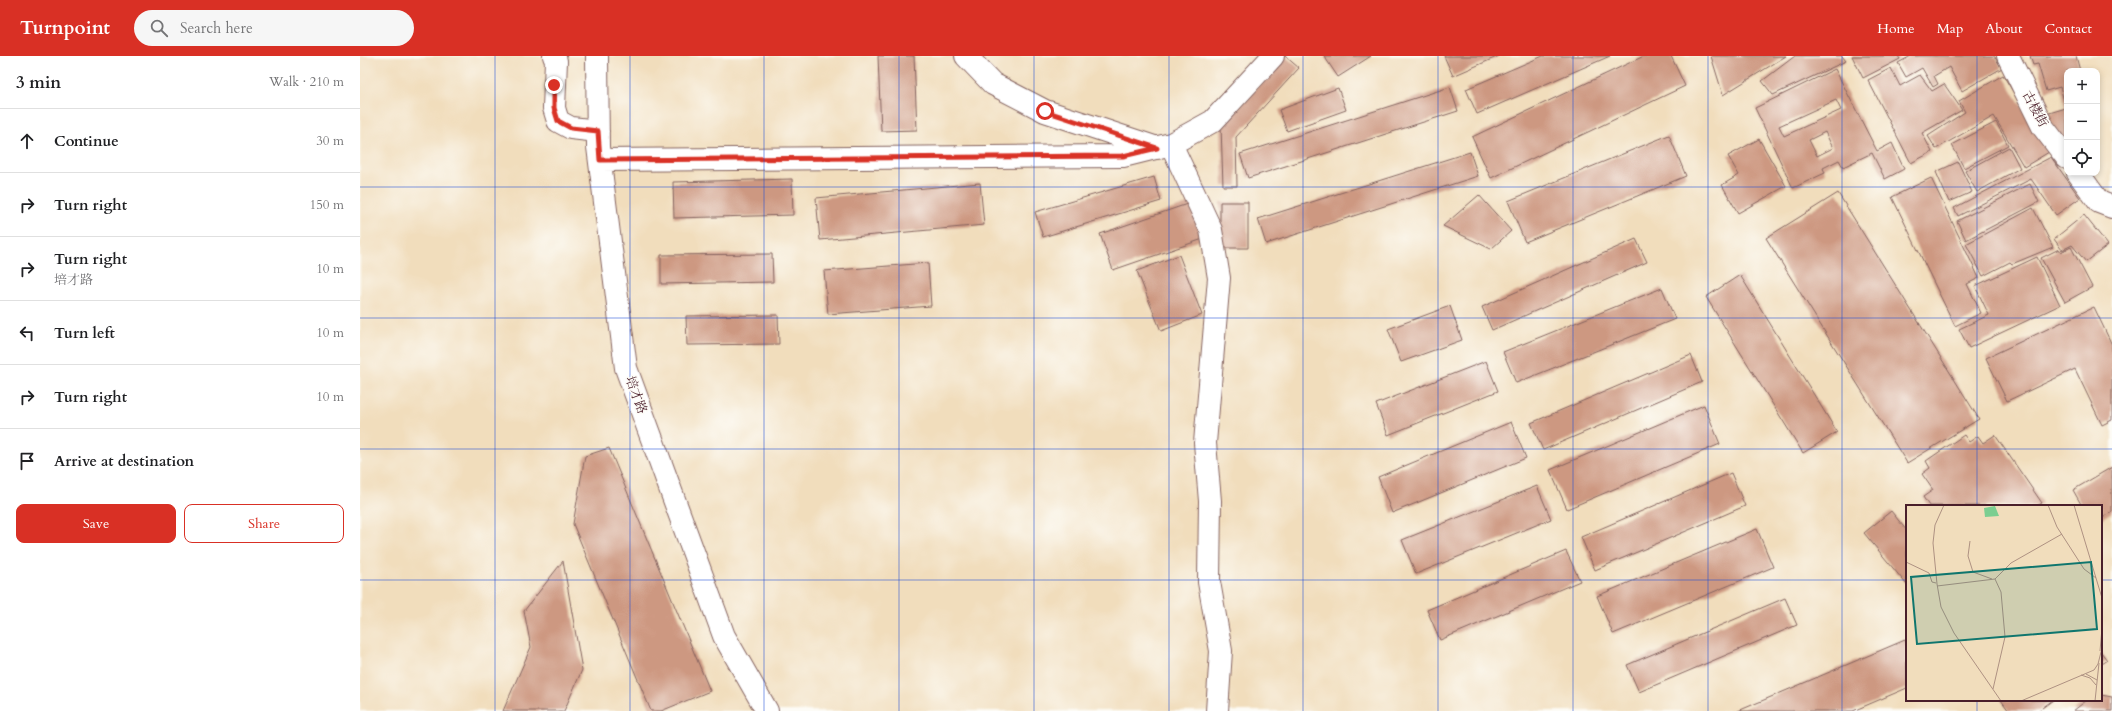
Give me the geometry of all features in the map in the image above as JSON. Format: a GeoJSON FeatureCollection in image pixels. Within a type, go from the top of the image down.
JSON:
{"type":"FeatureCollection","features":[{"type":"Feature","properties":{"kind":"street"},"geometry":{"type":"LineString","coordinates":[[554,56],[556,61],[554,108],[558,121],[571,128],[598,131]]}},
{"type":"Feature","properties":{"kind":"street","name":"培才路"},"geometry":{"type":"LineString","coordinates":[[597,56],[600,160],[626,368],[724,636],[767,711]]}},
{"type":"Feature","properties":{"kind":"street"},"geometry":{"type":"LineString","coordinates":[[966,56],[993,84],[1045,111],[1164,146],[1211,230],[1219,278],[1205,443],[1210,501],[1209,582],[1221,651],[1217,711]]}},
{"type":"Feature","properties":{"kind":"street"},"geometry":{"type":"LineString","coordinates":[[600,160],[1123,156],[1164,146],[1213,121],[1273,56]]}},
{"type":"Feature","properties":{"kind":"street","name":"古楼街"},"geometry":{"type":"LineString","coordinates":[[2008,56],[2043,127],[2064,154]]}},
{"type":"Feature","properties":{"kind":"street"},"geometry":{"type":"LineString","coordinates":[[2080,176],[2099,202],[2112,208]]}},
{"type":"Feature","properties":{"kind":"building"},"geometry":{"type":"Polygon","coordinates":[[[878,56],[914,56],[917,130],[881,131],[878,56]]]}},
{"type":"Feature","properties":{"kind":"building"},"geometry":{"type":"Polygon","coordinates":[[[1285,56],[1299,68],[1236,137],[1237,186],[1223,186],[1221,126],[1285,56]]]}},
{"type":"Feature","properties":{"kind":"building"},"geometry":{"type":"Polygon","coordinates":[[[1324,56],[1371,56],[1338,77],[1324,56]]]}},
{"type":"Feature","properties":{"kind":"building"},"geometry":{"type":"Polygon","coordinates":[[[1444,56],[1499,56],[1453,76],[1444,56]]]}},
{"type":"Feature","properties":{"kind":"building"},"geometry":{"type":"Polygon","coordinates":[[[1543,56],[1610,56],[1477,114],[1466,89],[1543,56]]]}},
{"type":"Feature","properties":{"kind":"building"},"geometry":{"type":"Polygon","coordinates":[[[1644,56],[1671,56],[1685,86],[1491,178],[1472,137],[1644,56]]]}},
{"type":"Feature","properties":{"kind":"building"},"geometry":{"type":"Polygon","coordinates":[[[1711,56],[1786,56],[1723,95],[1711,56]]]}},
{"type":"Feature","properties":{"kind":"building"},"geometry":{"type":"Polygon","coordinates":[[[1795,56],[1842,56],[1846,61],[1773,95],[1762,81],[1795,56]]]}},
{"type":"Feature","properties":{"kind":"building"},"geometry":{"type":"Polygon","coordinates":[[[1852,56],[1898,56],[1900,59],[1863,78],[1852,56]]]}},
{"type":"Feature","properties":{"kind":"building"},"geometry":{"type":"Polygon","coordinates":[[[1911,56],[1994,56],[2002,68],[1962,91],[1949,67],[1934,76],[1938,84],[1933,87],[1922,68],[1906,77],[1898,63],[1911,56]]]}},
{"type":"Feature","properties":{"kind":"building"},"geometry":{"type":"Polygon","coordinates":[[[2030,56],[2076,56],[2079,68],[2064,68],[2064,101],[2060,87],[2046,91],[2038,64],[2033,65],[2030,56]]]}},
{"type":"Feature","properties":{"kind":"building"},"geometry":{"type":"Polygon","coordinates":[[[1891,68],[1900,86],[1920,75],[1932,91],[1944,84],[1962,110],[1922,133],[1932,152],[1911,163],[1868,80],[1891,68]]]}},
{"type":"Feature","properties":{"kind":"building"},"geometry":{"type":"Polygon","coordinates":[[[1835,69],[1877,151],[1892,143],[1904,169],[1885,179],[1872,153],[1843,167],[1839,160],[1823,168],[1825,173],[1793,188],[1755,108],[1835,69]],[[1836,100],[1779,126],[1784,136],[1841,110],[1836,100]],[[1825,132],[1809,140],[1817,156],[1833,148],[1825,132]]]}},
{"type":"Feature","properties":{"kind":"building"},"geometry":{"type":"Polygon","coordinates":[[[2003,75],[2049,152],[2024,167],[1994,116],[1936,149],[1928,136],[1965,112],[1959,101],[2003,75]]]}},
{"type":"Feature","properties":{"kind":"building"},"geometry":{"type":"Polygon","coordinates":[[[1450,87],[1458,111],[1248,178],[1240,154],[1450,87]]]}},
{"type":"Feature","properties":{"kind":"building"},"geometry":{"type":"Polygon","coordinates":[[[1338,88],[1346,110],[1287,131],[1279,110],[1338,88]]]}},
{"type":"Feature","properties":{"kind":"building"},"geometry":{"type":"Polygon","coordinates":[[[2064,109],[2064,141],[2046,114],[2064,109]]]}},
{"type":"Feature","properties":{"kind":"building"},"geometry":{"type":"Polygon","coordinates":[[[1996,122],[2008,145],[1964,168],[1952,145],[1996,122]]]}},
{"type":"Feature","properties":{"kind":"building"},"geometry":{"type":"Polygon","coordinates":[[[1669,135],[1686,176],[1525,242],[1508,201],[1669,135]]]}},
{"type":"Feature","properties":{"kind":"building"},"geometry":{"type":"Polygon","coordinates":[[[1759,139],[1786,186],[1738,213],[1722,185],[1739,175],[1728,156],[1759,139]]]}},
{"type":"Feature","properties":{"kind":"building"},"geometry":{"type":"Polygon","coordinates":[[[2009,147],[2020,168],[1977,192],[1965,171],[2009,147]]]}},
{"type":"Feature","properties":{"kind":"building"},"geometry":{"type":"Polygon","coordinates":[[[1470,152],[1478,176],[1266,244],[1258,219],[1470,152]]]}},
{"type":"Feature","properties":{"kind":"building"},"geometry":{"type":"Polygon","coordinates":[[[2051,157],[2080,198],[2056,215],[2031,179],[1958,216],[1954,208],[2051,157]]]}},
{"type":"Feature","properties":{"kind":"building"},"geometry":{"type":"Polygon","coordinates":[[[1958,162],[1972,192],[1949,202],[1936,172],[1958,162]]]}},
{"type":"Feature","properties":{"kind":"building"},"geometry":{"type":"Polygon","coordinates":[[[1154,177],[1161,201],[1043,237],[1035,212],[1154,177]]]}},
{"type":"Feature","properties":{"kind":"building"},"geometry":{"type":"Polygon","coordinates":[[[1931,178],[1979,278],[1967,284],[1981,313],[1955,326],[1892,197],[1931,178]]]}},
{"type":"Feature","properties":{"kind":"building"},"geometry":{"type":"Polygon","coordinates":[[[792,179],[793,215],[674,218],[673,182],[792,179]]]}},
{"type":"Feature","properties":{"kind":"building"},"geometry":{"type":"Polygon","coordinates":[[[980,183],[984,225],[820,240],[816,198],[980,183]]]}},
{"type":"Feature","properties":{"kind":"building"},"geometry":{"type":"Polygon","coordinates":[[[2030,184],[2039,202],[1966,240],[1957,221],[2030,184]]]}},
{"type":"Feature","properties":{"kind":"building"},"geometry":{"type":"Polygon","coordinates":[[[1838,193],[1979,419],[1907,463],[1766,238],[1838,193]]]}},
{"type":"Feature","properties":{"kind":"building"},"geometry":{"type":"Polygon","coordinates":[[[1479,195],[1511,231],[1491,249],[1443,226],[1479,195]]]}},
{"type":"Feature","properties":{"kind":"building"},"geometry":{"type":"Polygon","coordinates":[[[1193,202],[1206,238],[1113,270],[1100,234],[1193,202]]]}},
{"type":"Feature","properties":{"kind":"building"},"geometry":{"type":"Polygon","coordinates":[[[1220,202],[1248,202],[1248,248],[1220,248],[1220,202]]]}},
{"type":"Feature","properties":{"kind":"building"},"geometry":{"type":"Polygon","coordinates":[[[2033,208],[2053,247],[2012,264],[2010,262],[1983,276],[1966,244],[2033,208]]]}},
{"type":"Feature","properties":{"kind":"building"},"geometry":{"type":"Polygon","coordinates":[[[2084,215],[2108,245],[2086,262],[2072,245],[2062,250],[2054,239],[2084,215]]]}},
{"type":"Feature","properties":{"kind":"building"},"geometry":{"type":"Polygon","coordinates":[[[1636,239],[1647,262],[1492,330],[1482,307],[1636,239]]]}},
{"type":"Feature","properties":{"kind":"building"},"geometry":{"type":"Polygon","coordinates":[[[2071,247],[2092,287],[2065,302],[2041,258],[2059,249],[2061,252],[2071,247]]]}},
{"type":"Feature","properties":{"kind":"building"},"geometry":{"type":"Polygon","coordinates":[[[772,254],[773,282],[661,284],[661,255],[772,254]]]}},
{"type":"Feature","properties":{"kind":"building"},"geometry":{"type":"Polygon","coordinates":[[[1179,255],[1202,315],[1161,331],[1137,271],[1179,255]]]}},
{"type":"Feature","properties":{"kind":"building"},"geometry":{"type":"Polygon","coordinates":[[[2037,257],[2060,305],[1969,348],[1959,329],[1989,315],[1975,286],[2037,257]]]}},
{"type":"Feature","properties":{"kind":"building"},"geometry":{"type":"Polygon","coordinates":[[[928,263],[931,306],[828,314],[824,271],[928,263]]]}},
{"type":"Feature","properties":{"kind":"building"},"geometry":{"type":"Polygon","coordinates":[[[1740,275],[1837,432],[1803,453],[1706,297],[1740,275]]]}},
{"type":"Feature","properties":{"kind":"building"},"geometry":{"type":"Polygon","coordinates":[[[1662,288],[1675,319],[1516,383],[1503,352],[1662,288]]]}},
{"type":"Feature","properties":{"kind":"building"},"geometry":{"type":"Polygon","coordinates":[[[1450,306],[1462,340],[1401,362],[1388,329],[1450,306]]]}},
{"type":"Feature","properties":{"kind":"building"},"geometry":{"type":"Polygon","coordinates":[[[2094,307],[2112,345],[2112,420],[2102,425],[2075,369],[2007,401],[1986,358],[2094,307]]]}},
{"type":"Feature","properties":{"kind":"building"},"geometry":{"type":"Polygon","coordinates":[[[778,315],[779,344],[687,345],[686,316],[778,315]]]}},
{"type":"Feature","properties":{"kind":"building"},"geometry":{"type":"Polygon","coordinates":[[[1691,355],[1702,382],[1543,450],[1531,423],[1691,355]]]}},
{"type":"Feature","properties":{"kind":"building"},"geometry":{"type":"Polygon","coordinates":[[[1486,361],[1498,391],[1388,435],[1376,404],[1486,361]]]}},
{"type":"Feature","properties":{"kind":"building"},"geometry":{"type":"Polygon","coordinates":[[[1704,405],[1720,444],[1567,509],[1550,470],[1704,405]]]}},
{"type":"Feature","properties":{"kind":"building"},"geometry":{"type":"Polygon","coordinates":[[[1511,422],[1526,458],[1392,513],[1378,477],[1511,422]]]}},
{"type":"Feature","properties":{"kind":"building"},"geometry":{"type":"Polygon","coordinates":[[[1964,435],[1969,442],[1978,436],[1983,443],[1995,435],[2042,503],[2039,505],[1928,505],[1923,497],[1933,490],[1922,474],[1930,468],[1926,461],[1964,435]]]}},
{"type":"Feature","properties":{"kind":"building"},"geometry":{"type":"Polygon","coordinates":[[[609,448],[710,691],[661,711],[651,711],[573,524],[585,456],[609,448]]]}},
{"type":"Feature","properties":{"kind":"building"},"geometry":{"type":"Polygon","coordinates":[[[2112,467],[2112,512],[2102,518],[2102,505],[2081,505],[2073,490],[2112,467]]]}},
{"type":"Feature","properties":{"kind":"building"},"geometry":{"type":"Polygon","coordinates":[[[1731,473],[1745,506],[1595,570],[1581,537],[1731,473]]]}},
{"type":"Feature","properties":{"kind":"building"},"geometry":{"type":"Polygon","coordinates":[[[1537,486],[1551,519],[1416,574],[1402,540],[1537,486]]]}},
{"type":"Feature","properties":{"kind":"building"},"geometry":{"type":"Polygon","coordinates":[[[1891,511],[1906,530],[1906,584],[1864,533],[1891,511]]]}},
{"type":"Feature","properties":{"kind":"building"},"geometry":{"type":"Polygon","coordinates":[[[1757,529],[1773,567],[1613,634],[1597,596],[1757,529]]]}},
{"type":"Feature","properties":{"kind":"building"},"geometry":{"type":"Polygon","coordinates":[[[1566,551],[1580,581],[1440,640],[1427,610],[1566,551]]]}},
{"type":"Feature","properties":{"kind":"building"},"geometry":{"type":"Polygon","coordinates":[[[563,561],[582,670],[564,711],[503,711],[531,647],[524,611],[563,561]]]}},
{"type":"Feature","properties":{"kind":"building"},"geometry":{"type":"Polygon","coordinates":[[[1785,598],[1797,625],[1639,692],[1627,665],[1785,598]]]}},
{"type":"Feature","properties":{"kind":"building"},"geometry":{"type":"Polygon","coordinates":[[[1905,640],[1906,688],[1853,711],[1738,711],[1905,640]]]}},
{"type":"Feature","properties":{"kind":"building"},"geometry":{"type":"Polygon","coordinates":[[[2102,653],[2107,660],[2102,663],[2102,653]]]}},
{"type":"Feature","properties":{"kind":"building"},"geometry":{"type":"Polygon","coordinates":[[[2102,695],[2112,697],[2112,711],[2073,711],[2086,701],[2102,701],[2102,695]]]}},
{"type":"Feature","properties":{"kind":"building"},"geometry":{"type":"Polygon","coordinates":[[[2002,701],[2052,701],[2038,711],[2009,711],[2002,701]]]}},
{"type":"Feature","properties":{"kind":"route"},"geometry":{"type":"LineString","coordinates":[[554,85],[554,108],[558,121],[571,128],[598,131],[600,160],[1123,156],[1157,148],[1045,111]]}}]}
